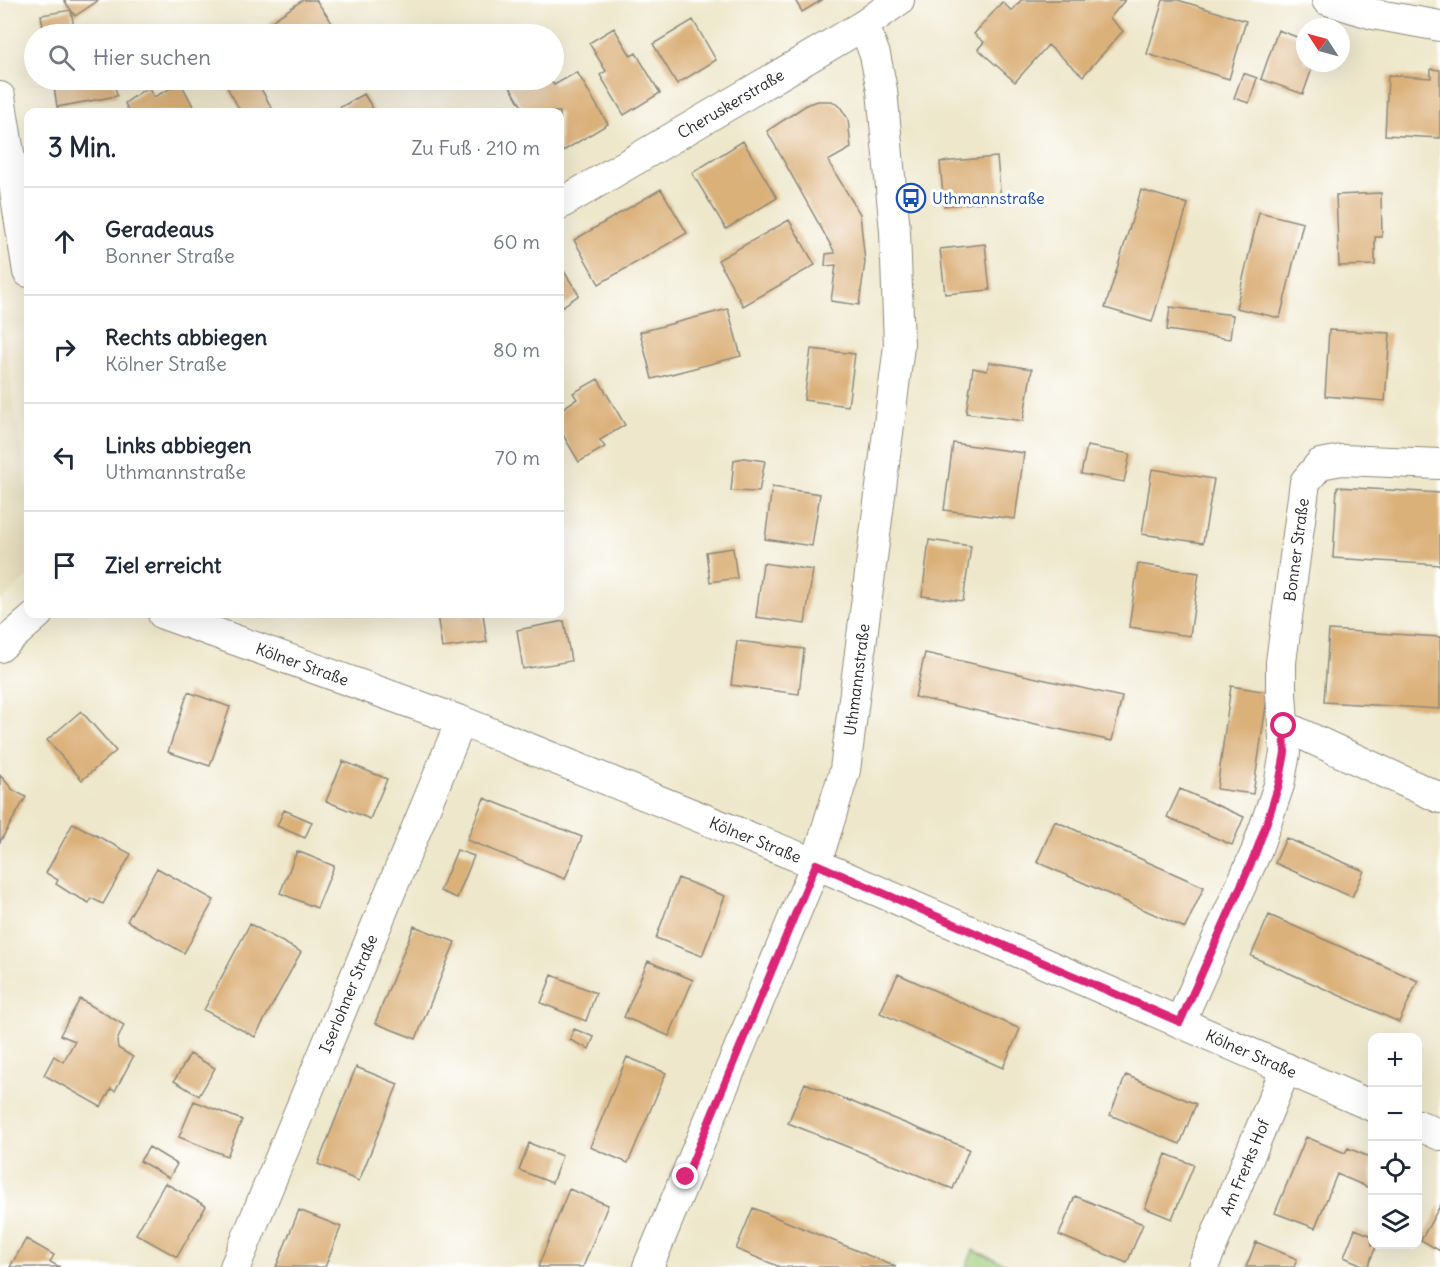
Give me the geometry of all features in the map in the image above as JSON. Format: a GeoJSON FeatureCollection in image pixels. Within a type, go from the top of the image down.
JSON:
{"type":"FeatureCollection","features":[{"type":"Feature","properties":{"kind":"street","name":"Cheruskerstraße"},"geometry":{"type":"LineString","coordinates":[[564,202],[864,25],[899,0]]}},
{"type":"Feature","properties":{"kind":"street"},"geometry":{"type":"LineString","coordinates":[[1328,0],[1373,14],[1440,26]]}},
{"type":"Feature","properties":{"kind":"street","name":"Uthmannstraße"},"geometry":{"type":"LineString","coordinates":[[648,1267],[816,864],[845,770],[899,346],[895,231],[882,90],[875,55],[864,25]]}},
{"type":"Feature","properties":{"kind":"street"},"geometry":{"type":"LineString","coordinates":[[0,97],[24,247]]}},
{"type":"Feature","properties":{"kind":"street","name":"Bonner Straße"},"geometry":{"type":"LineString","coordinates":[[1180,1022],[1256,852],[1279,784],[1285,753],[1281,662],[1305,482],[1320,464],[1342,460],[1440,464]]}},
{"type":"Feature","properties":{"kind":"street"},"geometry":{"type":"LineString","coordinates":[[0,647],[33,618]]}},
{"type":"Feature","properties":{"kind":"street","name":"Kölner Straße"},"geometry":{"type":"LineString","coordinates":[[174,618],[461,721],[816,864],[1368,1104]]}},
{"type":"Feature","properties":{"kind":"street","name":"Iserlohner Straße"},"geometry":{"type":"LineString","coordinates":[[235,1267],[461,721]]}},
{"type":"Feature","properties":{"kind":"street"},"geometry":{"type":"LineString","coordinates":[[1284,726],[1440,798]]}},
{"type":"Feature","properties":{"kind":"street","name":"Am Frerks Hof"},"geometry":{"type":"LineString","coordinates":[[1203,1267],[1286,1068]]}},
{"type":"Feature","properties":{"kind":"street"},"geometry":{"type":"LineString","coordinates":[[1422,1127],[1440,1135]]}},
{"type":"Feature","properties":{"kind":"shaded area"},"geometry":{"type":"Polygon","coordinates":[[[0,311],[24,465],[24,580],[0,602],[0,311]]]}},
{"type":"Feature","properties":{"kind":"green space"},"geometry":{"type":"Polygon","coordinates":[[[973,1250],[1013,1267],[966,1267],[973,1250]]]}},
{"type":"Feature","properties":{"kind":"building"},"geometry":{"type":"Polygon","coordinates":[[[64,0],[99,0],[75,16],[64,0]]]}},
{"type":"Feature","properties":{"kind":"building"},"geometry":{"type":"Polygon","coordinates":[[[303,0],[316,0],[333,24],[270,24],[303,0]]]}},
{"type":"Feature","properties":{"kind":"building"},"geometry":{"type":"Polygon","coordinates":[[[795,0],[822,0],[802,12],[795,0]]]}},
{"type":"Feature","properties":{"kind":"building"},"geometry":{"type":"Polygon","coordinates":[[[1021,0],[1125,0],[1110,18],[1123,31],[1083,76],[1048,45],[1015,82],[978,49],[984,42],[974,34],[1002,2],[1012,11],[1021,0]]]}},
{"type":"Feature","properties":{"kind":"building"},"geometry":{"type":"Polygon","coordinates":[[[1163,0],[1178,0],[1246,21],[1229,79],[1147,54],[1163,0]]]}},
{"type":"Feature","properties":{"kind":"building"},"geometry":{"type":"Polygon","coordinates":[[[71,10],[73,24],[42,24],[41,15],[71,10]]]}},
{"type":"Feature","properties":{"kind":"building"},"geometry":{"type":"Polygon","coordinates":[[[693,20],[716,60],[677,84],[653,44],[693,20]]]}},
{"type":"Feature","properties":{"kind":"building"},"geometry":{"type":"Polygon","coordinates":[[[614,28],[631,56],[636,53],[660,93],[624,115],[600,75],[606,71],[589,43],[614,28]]]}},
{"type":"Feature","properties":{"kind":"building"},"geometry":{"type":"Polygon","coordinates":[[[1278,30],[1296,37],[1296,72],[1311,72],[1303,94],[1261,79],[1278,30]]]}},
{"type":"Feature","properties":{"kind":"building"},"geometry":{"type":"Polygon","coordinates":[[[1431,69],[1440,70],[1440,138],[1385,135],[1388,75],[1431,78],[1431,69]]]}},
{"type":"Feature","properties":{"kind":"building"},"geometry":{"type":"Polygon","coordinates":[[[577,72],[608,124],[564,151],[564,108],[523,108],[512,90],[564,90],[564,79],[577,72]]]}},
{"type":"Feature","properties":{"kind":"building"},"geometry":{"type":"Polygon","coordinates":[[[1243,73],[1257,78],[1249,103],[1234,98],[1243,73]]]}},
{"type":"Feature","properties":{"kind":"building"},"geometry":{"type":"Polygon","coordinates":[[[54,90],[116,90],[117,96],[57,107],[54,90]]]}},
{"type":"Feature","properties":{"kind":"building"},"geometry":{"type":"Polygon","coordinates":[[[144,90],[150,90],[154,97],[168,90],[185,90],[194,108],[127,108],[125,103],[144,90]]]}},
{"type":"Feature","properties":{"kind":"building"},"geometry":{"type":"Polygon","coordinates":[[[229,90],[262,90],[272,108],[239,108],[229,90]]]}},
{"type":"Feature","properties":{"kind":"building"},"geometry":{"type":"Polygon","coordinates":[[[364,94],[373,108],[339,108],[364,94]]]}},
{"type":"Feature","properties":{"kind":"building"},"geometry":{"type":"Polygon","coordinates":[[[832,101],[841,108],[848,119],[851,148],[828,161],[860,214],[865,262],[859,305],[831,301],[836,265],[825,266],[826,254],[835,253],[767,131],[808,104],[832,101]]]}},
{"type":"Feature","properties":{"kind":"building"},"geometry":{"type":"Polygon","coordinates":[[[743,141],[777,198],[726,229],[692,173],[743,141]]]}},
{"type":"Feature","properties":{"kind":"building"},"geometry":{"type":"Polygon","coordinates":[[[997,157],[1001,200],[944,206],[940,162],[997,157]]]}},
{"type":"Feature","properties":{"kind":"building"},"geometry":{"type":"Polygon","coordinates":[[[661,189],[687,233],[599,284],[574,240],[661,189]]]}},
{"type":"Feature","properties":{"kind":"building"},"geometry":{"type":"Polygon","coordinates":[[[1141,190],[1188,204],[1152,322],[1105,308],[1141,190]]]}},
{"type":"Feature","properties":{"kind":"building"},"geometry":{"type":"Polygon","coordinates":[[[1381,193],[1382,237],[1375,237],[1375,265],[1339,266],[1336,195],[1381,193]]]}},
{"type":"Feature","properties":{"kind":"building"},"geometry":{"type":"Polygon","coordinates":[[[1259,212],[1303,223],[1280,318],[1236,308],[1259,212]]]}},
{"type":"Feature","properties":{"kind":"building"},"geometry":{"type":"Polygon","coordinates":[[[789,220],[815,265],[743,306],[718,260],[789,220]]]}},
{"type":"Feature","properties":{"kind":"building"},"geometry":{"type":"Polygon","coordinates":[[[985,244],[990,290],[945,294],[940,249],[985,244]]]}},
{"type":"Feature","properties":{"kind":"building"},"geometry":{"type":"Polygon","coordinates":[[[564,271],[579,295],[564,305],[564,271]]]}},
{"type":"Feature","properties":{"kind":"building"},"geometry":{"type":"Polygon","coordinates":[[[1170,307],[1233,315],[1230,339],[1167,330],[1170,307]]]}},
{"type":"Feature","properties":{"kind":"building"},"geometry":{"type":"Polygon","coordinates":[[[728,309],[741,356],[652,379],[640,332],[728,309]]]}},
{"type":"Feature","properties":{"kind":"building"},"geometry":{"type":"Polygon","coordinates":[[[1329,330],[1390,333],[1385,401],[1325,396],[1329,330]]]}},
{"type":"Feature","properties":{"kind":"building"},"geometry":{"type":"Polygon","coordinates":[[[811,349],[855,354],[848,406],[804,400],[811,349]]]}},
{"type":"Feature","properties":{"kind":"building"},"geometry":{"type":"Polygon","coordinates":[[[989,362],[1032,369],[1023,421],[966,413],[973,368],[987,371],[989,362]]]}},
{"type":"Feature","properties":{"kind":"building"},"geometry":{"type":"Polygon","coordinates":[[[598,379],[625,425],[600,440],[605,447],[579,462],[564,437],[564,407],[577,399],[573,393],[598,379]]]}},
{"type":"Feature","properties":{"kind":"building"},"geometry":{"type":"Polygon","coordinates":[[[953,443],[1024,453],[1015,519],[944,510],[953,443]]]}},
{"type":"Feature","properties":{"kind":"building"},"geometry":{"type":"Polygon","coordinates":[[[1087,446],[1130,454],[1124,482],[1081,474],[1087,446]]]}},
{"type":"Feature","properties":{"kind":"building"},"geometry":{"type":"Polygon","coordinates":[[[744,458],[765,461],[759,492],[731,491],[734,460],[744,458]]]}},
{"type":"Feature","properties":{"kind":"building"},"geometry":{"type":"Polygon","coordinates":[[[1152,469],[1214,479],[1203,543],[1142,534],[1152,469]]]}},
{"type":"Feature","properties":{"kind":"building"},"geometry":{"type":"Polygon","coordinates":[[[772,487],[820,494],[812,546],[765,539],[772,487]]]}},
{"type":"Feature","properties":{"kind":"building"},"geometry":{"type":"Polygon","coordinates":[[[1337,487],[1440,493],[1440,565],[1333,558],[1337,487]]]}},
{"type":"Feature","properties":{"kind":"building"},"geometry":{"type":"Polygon","coordinates":[[[929,540],[971,546],[963,601],[922,596],[929,540]]]}},
{"type":"Feature","properties":{"kind":"building"},"geometry":{"type":"Polygon","coordinates":[[[733,548],[737,578],[710,582],[706,552],[733,548]]]}},
{"type":"Feature","properties":{"kind":"building"},"geometry":{"type":"Polygon","coordinates":[[[763,563],[813,570],[805,624],[756,617],[763,563]]]}},
{"type":"Feature","properties":{"kind":"building"},"geometry":{"type":"Polygon","coordinates":[[[1138,564],[1199,573],[1190,636],[1129,627],[1138,564]]]}},
{"type":"Feature","properties":{"kind":"building"},"geometry":{"type":"Polygon","coordinates":[[[438,618],[484,618],[487,642],[442,648],[438,618]]]}},
{"type":"Feature","properties":{"kind":"building"},"geometry":{"type":"Polygon","coordinates":[[[564,621],[571,661],[523,669],[517,630],[564,621]]]}},
{"type":"Feature","properties":{"kind":"building"},"geometry":{"type":"Polygon","coordinates":[[[1329,630],[1440,637],[1440,709],[1324,702],[1329,630]]]}},
{"type":"Feature","properties":{"kind":"building"},"geometry":{"type":"Polygon","coordinates":[[[737,641],[804,649],[799,694],[731,685],[737,641]]]}},
{"type":"Feature","properties":{"kind":"building"},"geometry":{"type":"Polygon","coordinates":[[[925,653],[1122,697],[1112,741],[915,697],[925,653]]]}},
{"type":"Feature","properties":{"kind":"building"},"geometry":{"type":"Polygon","coordinates":[[[1231,686],[1268,692],[1253,794],[1217,789],[1231,686]]]}},
{"type":"Feature","properties":{"kind":"building"},"geometry":{"type":"Polygon","coordinates":[[[188,692],[230,707],[210,766],[168,752],[188,692]]]}},
{"type":"Feature","properties":{"kind":"building"},"geometry":{"type":"Polygon","coordinates":[[[81,711],[116,751],[82,780],[47,740],[81,711]]]}},
{"type":"Feature","properties":{"kind":"building"},"geometry":{"type":"Polygon","coordinates":[[[343,761],[387,779],[370,819],[326,801],[343,761]]]}},
{"type":"Feature","properties":{"kind":"building"},"geometry":{"type":"Polygon","coordinates":[[[0,775],[13,790],[26,797],[0,842],[0,775]]]}},
{"type":"Feature","properties":{"kind":"building"},"geometry":{"type":"Polygon","coordinates":[[[1180,789],[1244,817],[1232,845],[1167,817],[1180,789]]]}},
{"type":"Feature","properties":{"kind":"building"},"geometry":{"type":"Polygon","coordinates":[[[484,798],[582,837],[565,879],[467,840],[484,798]]]}},
{"type":"Feature","properties":{"kind":"building"},"geometry":{"type":"Polygon","coordinates":[[[284,810],[312,822],[305,838],[277,826],[284,810]]]}},
{"type":"Feature","properties":{"kind":"building"},"geometry":{"type":"Polygon","coordinates":[[[1055,821],[1204,887],[1185,928],[1037,862],[1055,821]]]}},
{"type":"Feature","properties":{"kind":"building"},"geometry":{"type":"Polygon","coordinates":[[[73,823],[131,854],[103,904],[91,898],[89,903],[70,893],[56,884],[58,880],[46,873],[73,823]]]}},
{"type":"Feature","properties":{"kind":"building"},"geometry":{"type":"Polygon","coordinates":[[[1286,838],[1364,871],[1352,897],[1275,863],[1286,838]]]}},
{"type":"Feature","properties":{"kind":"building"},"geometry":{"type":"Polygon","coordinates":[[[457,850],[474,856],[457,898],[440,891],[457,850]]]}},
{"type":"Feature","properties":{"kind":"building"},"geometry":{"type":"Polygon","coordinates":[[[297,851],[334,866],[317,908],[280,893],[297,851]]]}},
{"type":"Feature","properties":{"kind":"building"},"geometry":{"type":"Polygon","coordinates":[[[157,868],[214,900],[184,953],[127,921],[157,868]]]}},
{"type":"Feature","properties":{"kind":"building"},"geometry":{"type":"Polygon","coordinates":[[[678,878],[725,896],[702,956],[656,938],[678,878]]]}},
{"type":"Feature","properties":{"kind":"building"},"geometry":{"type":"Polygon","coordinates":[[[1269,915],[1418,981],[1399,1022],[1251,956],[1269,915]]]}},
{"type":"Feature","properties":{"kind":"building"},"geometry":{"type":"Polygon","coordinates":[[[250,924],[301,952],[255,1037],[204,1010],[250,924]]]}},
{"type":"Feature","properties":{"kind":"building"},"geometry":{"type":"Polygon","coordinates":[[[414,926],[455,942],[416,1039],[375,1023],[414,926]]]}},
{"type":"Feature","properties":{"kind":"building"},"geometry":{"type":"Polygon","coordinates":[[[648,961],[693,980],[669,1036],[624,1017],[648,961]]]}},
{"type":"Feature","properties":{"kind":"building"},"geometry":{"type":"Polygon","coordinates":[[[898,974],[1020,1029],[1003,1068],[880,1013],[898,974]]]}},
{"type":"Feature","properties":{"kind":"building"},"geometry":{"type":"Polygon","coordinates":[[[552,975],[596,993],[586,1021],[541,1003],[552,975]]]}},
{"type":"Feature","properties":{"kind":"building"},"geometry":{"type":"Polygon","coordinates":[[[80,999],[124,1025],[117,1041],[118,1048],[133,1057],[115,1091],[111,1089],[101,1107],[44,1075],[54,1056],[63,1062],[75,1041],[60,1035],[80,999]]]}},
{"type":"Feature","properties":{"kind":"building"},"geometry":{"type":"Polygon","coordinates":[[[574,1029],[594,1037],[589,1049],[570,1040],[574,1029]]]}},
{"type":"Feature","properties":{"kind":"building"},"geometry":{"type":"Polygon","coordinates":[[[190,1054],[215,1068],[199,1096],[174,1081],[190,1054]]]}},
{"type":"Feature","properties":{"kind":"building"},"geometry":{"type":"Polygon","coordinates":[[[627,1057],[666,1073],[628,1163],[590,1147],[627,1057]]]}},
{"type":"Feature","properties":{"kind":"building"},"geometry":{"type":"Polygon","coordinates":[[[356,1067],[398,1084],[359,1181],[318,1164],[356,1067]]]}},
{"type":"Feature","properties":{"kind":"building"},"geometry":{"type":"Polygon","coordinates":[[[1126,1075],[1196,1104],[1180,1144],[1110,1115],[1126,1075]]]}},
{"type":"Feature","properties":{"kind":"building"},"geometry":{"type":"Polygon","coordinates":[[[805,1083],[969,1149],[953,1189],[788,1123],[805,1083]]]}},
{"type":"Feature","properties":{"kind":"building"},"geometry":{"type":"Polygon","coordinates":[[[194,1101],[242,1120],[227,1156],[179,1137],[194,1101]]]}},
{"type":"Feature","properties":{"kind":"building"},"geometry":{"type":"Polygon","coordinates":[[[1306,1137],[1345,1153],[1348,1148],[1368,1156],[1368,1187],[1337,1174],[1315,1228],[1275,1213],[1306,1137]]]}},
{"type":"Feature","properties":{"kind":"building"},"geometry":{"type":"Polygon","coordinates":[[[529,1143],[562,1156],[552,1183],[519,1170],[529,1143]]]}},
{"type":"Feature","properties":{"kind":"building"},"geometry":{"type":"Polygon","coordinates":[[[149,1147],[177,1164],[169,1178],[140,1161],[149,1147]]]}},
{"type":"Feature","properties":{"kind":"building"},"geometry":{"type":"Polygon","coordinates":[[[1166,1154],[1194,1165],[1172,1219],[1145,1208],[1166,1154]]]}},
{"type":"Feature","properties":{"kind":"building"},"geometry":{"type":"Polygon","coordinates":[[[165,1183],[206,1206],[177,1257],[136,1234],[165,1183]]]}},
{"type":"Feature","properties":{"kind":"building"},"geometry":{"type":"Polygon","coordinates":[[[569,1189],[608,1205],[583,1267],[538,1267],[569,1189]]]}},
{"type":"Feature","properties":{"kind":"building"},"geometry":{"type":"Polygon","coordinates":[[[1075,1196],[1143,1224],[1127,1263],[1059,1235],[1075,1196]]]}},
{"type":"Feature","properties":{"kind":"building"},"geometry":{"type":"Polygon","coordinates":[[[1440,1206],[1440,1251],[1422,1241],[1440,1206]]]}},
{"type":"Feature","properties":{"kind":"building"},"geometry":{"type":"Polygon","coordinates":[[[753,1208],[896,1267],[780,1267],[736,1249],[753,1208]]]}},
{"type":"Feature","properties":{"kind":"building"},"geometry":{"type":"Polygon","coordinates":[[[299,1210],[341,1227],[325,1267],[276,1267],[299,1210]]]}},
{"type":"Feature","properties":{"kind":"building"},"geometry":{"type":"Polygon","coordinates":[[[1355,1229],[1368,1234],[1368,1249],[1375,1249],[1367,1267],[1344,1257],[1355,1229]]]}},
{"type":"Feature","properties":{"kind":"building"},"geometry":{"type":"Polygon","coordinates":[[[26,1239],[54,1255],[50,1262],[60,1267],[10,1267],[26,1239]]]}},
{"type":"Feature","properties":{"kind":"building"},"geometry":{"type":"Polygon","coordinates":[[[1256,1242],[1297,1259],[1294,1267],[1246,1267],[1256,1242]]]}},
{"type":"Feature","properties":{"kind":"place","name":"Uthmannstraße"},"geometry":{"type":"Point","coordinates":[911,198]}},
{"type":"Feature","properties":{"kind":"route"},"geometry":{"type":"LineString","coordinates":[[686,1177],[816,864],[1180,1022],[1256,852],[1268,819],[1279,784],[1285,753],[1284,726]]}}]}
